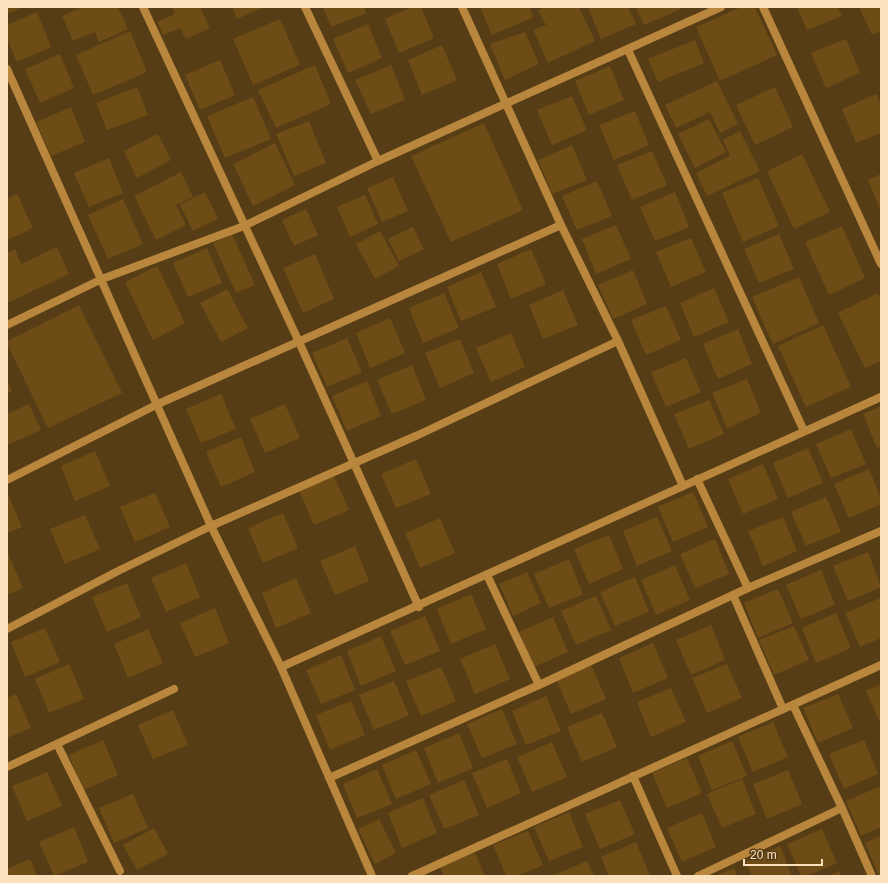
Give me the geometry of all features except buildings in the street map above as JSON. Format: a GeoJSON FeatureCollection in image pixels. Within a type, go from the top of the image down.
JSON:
{"type":"FeatureCollection","features":[{"type":"Feature","properties":{"kind":"street"},"geometry":{"type":"LineString","coordinates":[[143,7],[299,342],[419,607]]}},
{"type":"Feature","properties":{"kind":"street"},"geometry":{"type":"LineString","coordinates":[[305,7],[378,161]]}},
{"type":"Feature","properties":{"kind":"street"},"geometry":{"type":"LineString","coordinates":[[462,7],[561,225],[618,341],[683,486]]}},
{"type":"Feature","properties":{"kind":"street"},"geometry":{"type":"LineString","coordinates":[[7,325],[102,279],[244,226],[378,161],[721,7]]}},
{"type":"Feature","properties":{"kind":"street"},"geometry":{"type":"LineString","coordinates":[[763,7],[881,264]]}},
{"type":"Feature","properties":{"kind":"street"},"geometry":{"type":"LineString","coordinates":[[628,50],[804,431]]}},
{"type":"Feature","properties":{"kind":"street"},"geometry":{"type":"LineString","coordinates":[[7,69],[158,404],[211,526],[281,667],[372,876]]}},
{"type":"Feature","properties":{"kind":"street"},"geometry":{"type":"LineString","coordinates":[[7,480],[158,404],[561,225]]}},
{"type":"Feature","properties":{"kind":"street"},"geometry":{"type":"LineString","coordinates":[[7,630],[120,570],[211,526],[354,463],[618,341]]}},
{"type":"Feature","properties":{"kind":"street"},"geometry":{"type":"LineString","coordinates":[[281,667],[419,607],[697,479],[881,397]]}},
{"type":"Feature","properties":{"kind":"street"},"geometry":{"type":"LineString","coordinates":[[697,479],[748,588]]}},
{"type":"Feature","properties":{"kind":"street"},"geometry":{"type":"LineString","coordinates":[[329,778],[539,685],[748,588],[881,531]]}},
{"type":"Feature","properties":{"kind":"street"},"geometry":{"type":"LineString","coordinates":[[487,575],[539,685]]}},
{"type":"Feature","properties":{"kind":"street"},"geometry":{"type":"LineString","coordinates":[[733,595],[783,709]]}},
{"type":"Feature","properties":{"kind":"street"},"geometry":{"type":"LineString","coordinates":[[412,876],[881,665]]}},
{"type":"Feature","properties":{"kind":"street"},"geometry":{"type":"LineString","coordinates":[[7,767],[174,689]]}},
{"type":"Feature","properties":{"kind":"street"},"geometry":{"type":"LineString","coordinates":[[793,705],[842,808],[872,876]]}},
{"type":"Feature","properties":{"kind":"street"},"geometry":{"type":"LineString","coordinates":[[57,744],[120,871]]}},
{"type":"Feature","properties":{"kind":"street"},"geometry":{"type":"LineString","coordinates":[[633,776],[677,876]]}},
{"type":"Feature","properties":{"kind":"street"},"geometry":{"type":"LineString","coordinates":[[698,876],[842,808]]}}]}
